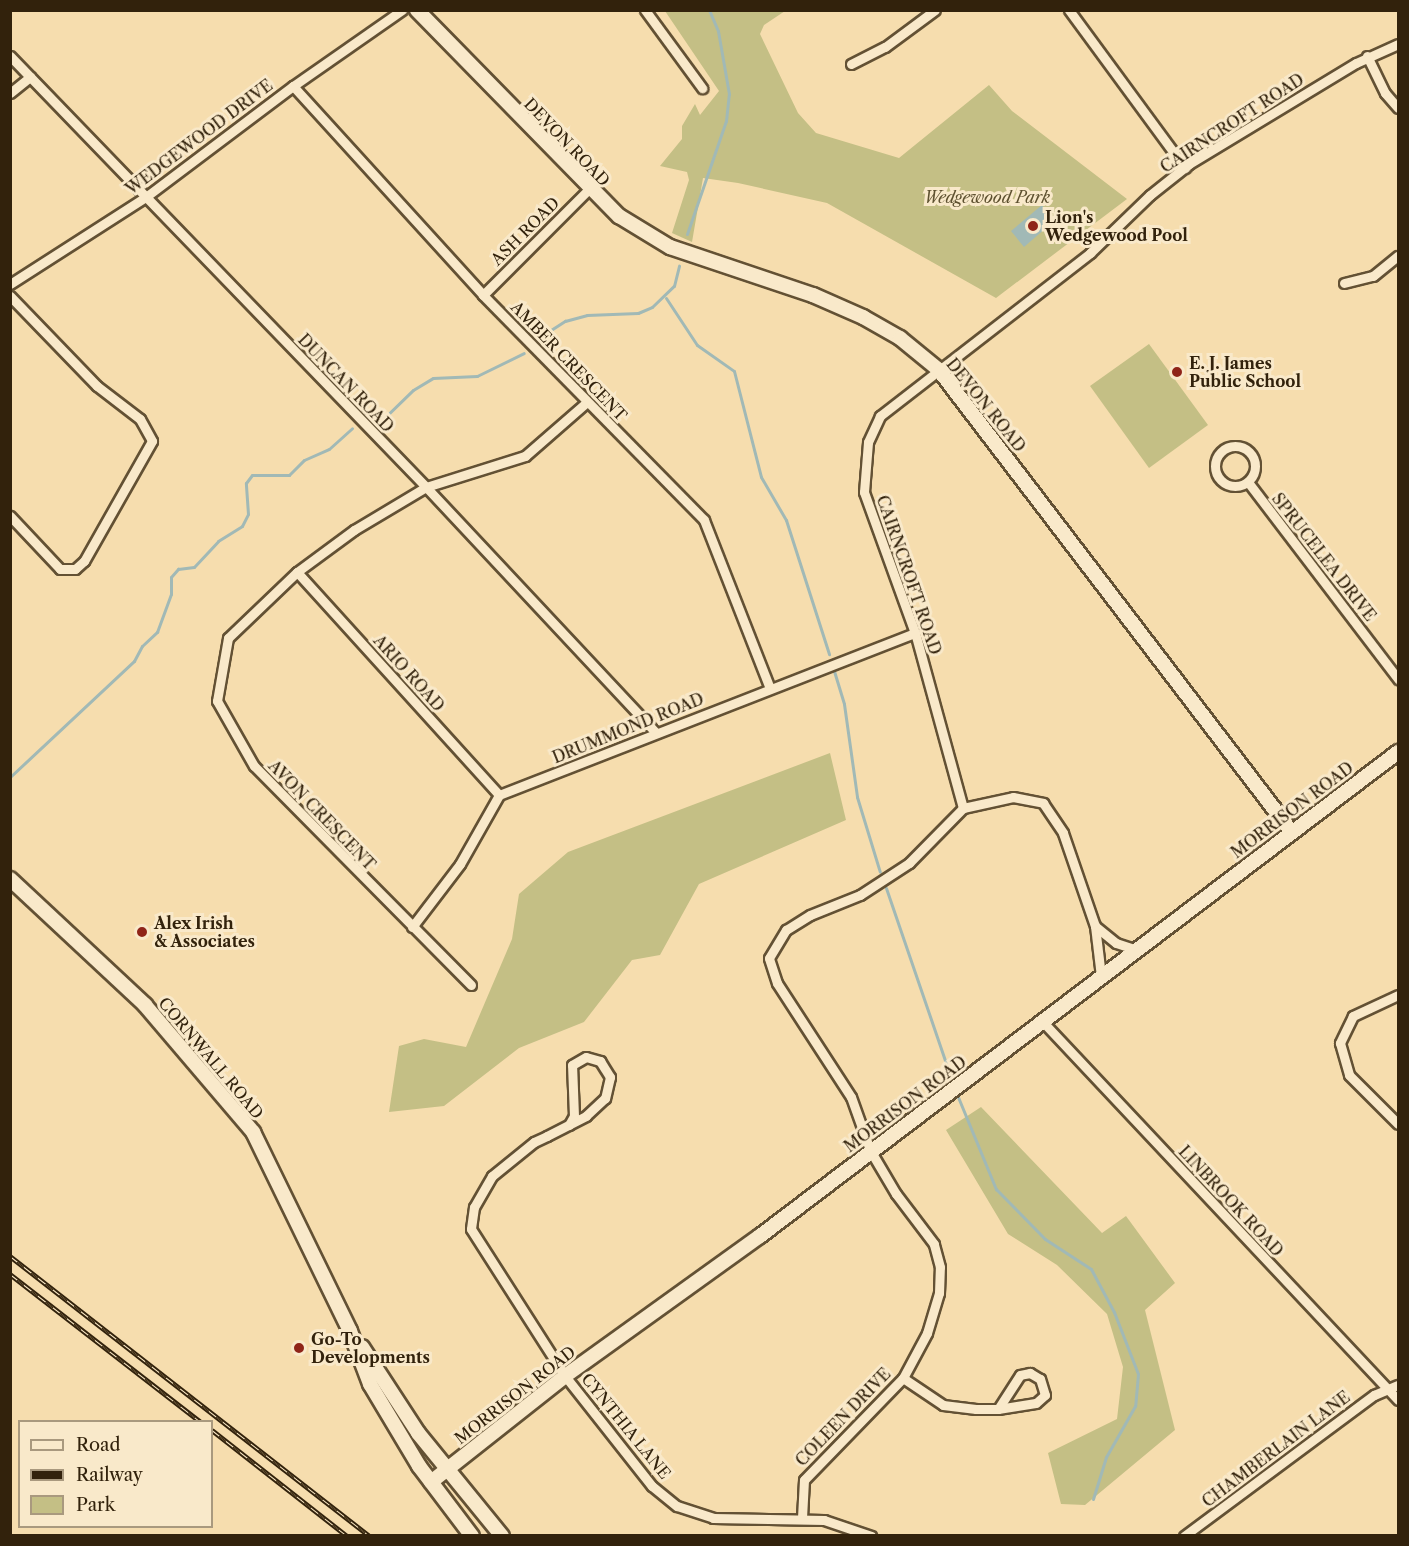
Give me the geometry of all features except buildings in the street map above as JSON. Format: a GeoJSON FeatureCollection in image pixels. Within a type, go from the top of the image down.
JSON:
{"type":"FeatureCollection","features":[{"type":"Feature","properties":{"kind":"street","name":"WEDGEWOOD DRIVE"},"geometry":{"type":"LineString","coordinates":[[10,284],[147,196],[292,86],[402,10]]}},
{"type":"Feature","properties":{"kind":"street","name":"DEVON ROAD"},"geometry":{"type":"LineString","coordinates":[[417,10],[589,189],[618,216],[670,247],[813,295],[863,317],[900,339],[939,370],[1291,831]]}},
{"type":"Feature","properties":{"kind":"street"},"geometry":{"type":"LineString","coordinates":[[645,10],[702,88]]}},
{"type":"Feature","properties":{"kind":"street"},"geometry":{"type":"LineString","coordinates":[[851,64],[885,47],[935,10]]}},
{"type":"Feature","properties":{"kind":"street"},"geometry":{"type":"LineString","coordinates":[[1069,10],[1185,168]]}},
{"type":"Feature","properties":{"kind":"street","name":"CAIRNCROFT ROAD"},"geometry":{"type":"LineString","coordinates":[[963,808],[915,633],[864,492],[863,466],[868,442],[880,416],[1090,252],[1150,195],[1185,168],[1367,56],[1398,44]]}},
{"type":"Feature","properties":{"kind":"street","name":"DUNCAN ROAD"},"geometry":{"type":"LineString","coordinates":[[10,56],[426,487],[656,733]]}},
{"type":"Feature","properties":{"kind":"street"},"geometry":{"type":"LineString","coordinates":[[1367,56],[1380,85],[1398,108]]}},
{"type":"Feature","properties":{"kind":"street"},"geometry":{"type":"LineString","coordinates":[[10,93],[30,77]]}},
{"type":"Feature","properties":{"kind":"street","name":"AMBER CRESCENT"},"geometry":{"type":"LineString","coordinates":[[292,86],[483,295],[547,356],[587,402],[704,520],[770,688]]}},
{"type":"Feature","properties":{"kind":"street","name":"ASH ROAD"},"geometry":{"type":"LineString","coordinates":[[483,295],[589,189]]}},
{"type":"Feature","properties":{"kind":"street"},"geometry":{"type":"LineString","coordinates":[[1344,283],[1373,276],[1398,256]]}},
{"type":"Feature","properties":{"kind":"street"},"geometry":{"type":"LineString","coordinates":[[10,296],[97,386],[140,419],[151,435],[147,452],[84,561],[75,569],[60,569],[10,516]]}},
{"type":"Feature","properties":{"kind":"street","name":"AVON CRESCENT"},"geometry":{"type":"LineString","coordinates":[[471,985],[254,766],[216,701],[228,638],[297,572],[354,530],[426,487],[525,456],[587,402]]}},
{"type":"Feature","properties":{"kind":"street"},"geometry":{"type":"LineString","coordinates":[[1241,447],[1251,454],[1254,472],[1248,482],[1232,487],[1218,478],[1215,463],[1224,449],[1241,447]]}},
{"type":"Feature","properties":{"kind":"street","name":"SPRUCELEA DRIVE"},"geometry":{"type":"LineString","coordinates":[[1248,482],[1398,679]]}},
{"type":"Feature","properties":{"kind":"street","name":"ARIO ROAD"},"geometry":{"type":"LineString","coordinates":[[297,572],[499,795]]}},
{"type":"Feature","properties":{"kind":"street","name":"DRUMMOND ROAD"},"geometry":{"type":"LineString","coordinates":[[499,795],[915,633]]}},
{"type":"Feature","properties":{"kind":"street","name":"MORRISON ROAD"},"geometry":{"type":"LineString","coordinates":[[430,1482],[565,1376],[760,1236],[870,1150],[1398,752]]}},
{"type":"Feature","properties":{"kind":"street"},"geometry":{"type":"LineString","coordinates":[[412,927],[460,864],[499,795]]}},
{"type":"Feature","properties":{"kind":"street"},"geometry":{"type":"LineString","coordinates":[[963,808],[1013,797],[1043,803],[1063,833],[1095,926],[1101,976]]}},
{"type":"Feature","properties":{"kind":"street","name":"COLEEN DRIVE"},"geometry":{"type":"LineString","coordinates":[[802,1518],[804,1480],[903,1378],[927,1332],[939,1293],[940,1267],[934,1244],[896,1194],[870,1150],[851,1097],[777,983],[769,957],[786,930],[810,915],[860,895],[909,863],[963,808]]}},
{"type":"Feature","properties":{"kind":"street","name":"CORNWALL ROAD"},"geometry":{"type":"LineString","coordinates":[[10,879],[145,1005],[253,1132],[350,1331],[370,1384],[430,1482],[472,1536]]}},
{"type":"Feature","properties":{"kind":"street"},"geometry":{"type":"LineString","coordinates":[[1095,926],[1116,943],[1135,949]]}},
{"type":"Feature","properties":{"kind":"street"},"geometry":{"type":"LineString","coordinates":[[1398,995],[1353,1016],[1340,1043],[1350,1075],[1398,1124]]}},
{"type":"Feature","properties":{"kind":"street","name":"LINBROOK ROAD"},"geometry":{"type":"LineString","coordinates":[[1042,1021],[1398,1400]]}},
{"type":"Feature","properties":{"kind":"street","name":"CYNTHIA LANE"},"geometry":{"type":"LineString","coordinates":[[569,1125],[574,1116],[572,1065],[586,1057],[600,1061],[610,1077],[606,1098],[586,1116],[569,1125],[534,1142],[492,1176],[474,1207],[471,1229],[565,1376],[652,1486],[677,1506],[713,1518],[824,1520],[871,1536]]}},
{"type":"Feature","properties":{"kind":"street","name":"CORNWALL ROAD"},"geometry":{"type":"LineString","coordinates":[[350,1331],[445,1470],[502,1536]]}},
{"type":"Feature","properties":{"kind":"street"},"geometry":{"type":"LineString","coordinates":[[903,1378],[943,1405],[999,1409],[1036,1403],[1045,1395],[1040,1379],[1030,1373],[1020,1374],[999,1409]]}},
{"type":"Feature","properties":{"kind":"street","name":"CHAMBERLAIN LANE"},"geometry":{"type":"LineString","coordinates":[[1184,1536],[1374,1395],[1398,1385]]}},
{"type":"Feature","properties":{"kind":"green space","name":"Wedgewood Park"},"geometry":{"type":"Polygon","coordinates":[[[665,11],[785,11],[764,25],[760,34],[798,113],[816,133],[899,158],[989,85],[1012,111],[1127,199],[996,298],[827,203],[738,183],[703,178],[692,242],[672,233],[689,180],[687,172],[660,166],[682,139],[682,126],[695,104],[700,115],[719,91],[665,11]]]}},
{"type":"Feature","properties":{"kind":"green space"},"geometry":{"type":"Polygon","coordinates":[[[1149,344],[1208,425],[1149,468],[1090,386],[1149,344]]]}},
{"type":"Feature","properties":{"kind":"green space"},"geometry":{"type":"Polygon","coordinates":[[[830,753],[846,820],[699,884],[660,955],[632,960],[584,1022],[519,1048],[444,1106],[389,1112],[399,1046],[424,1039],[466,1047],[512,939],[519,894],[568,852],[830,753]]]}},
{"type":"Feature","properties":{"kind":"green space"},"geometry":{"type":"Polygon","coordinates":[[[981,1107],[1102,1233],[1126,1216],[1175,1283],[1145,1310],[1175,1430],[1085,1505],[1061,1504],[1048,1453],[1117,1419],[1123,1367],[1107,1314],[1057,1265],[1008,1234],[946,1130],[981,1107]]]}},
{"type":"Feature","properties":{"kind":"water","name":"Lion's Wedgewood Pool"},"geometry":{"type":"Polygon","coordinates":[[[1042,205],[1054,221],[1024,247],[1011,231],[1042,205]]]}},
{"type":"Feature","properties":{"kind":"waterway"},"geometry":{"type":"LineString","coordinates":[[687,234],[726,121],[729,94],[718,31],[709,10]]}},
{"type":"Feature","properties":{"kind":"waterway"},"geometry":{"type":"LineString","coordinates":[[540,337],[565,321],[587,315],[638,313],[652,307],[674,286],[679,266]]}},
{"type":"Feature","properties":{"kind":"waterway"},"geometry":{"type":"LineString","coordinates":[[666,298],[697,345],[734,371],[761,477],[786,520],[829,654]]}},
{"type":"Feature","properties":{"kind":"waterway"},"geometry":{"type":"LineString","coordinates":[[377,425],[413,390],[433,378],[477,376],[524,353]]}},
{"type":"Feature","properties":{"kind":"waterway"},"geometry":{"type":"LineString","coordinates":[[10,777],[134,661],[142,646],[157,632],[171,594],[171,577],[178,569],[194,567],[218,541],[242,526],[248,514],[246,483],[252,475],[289,475],[304,460],[329,449],[352,428]]}},
{"type":"Feature","properties":{"kind":"waterway"},"geometry":{"type":"LineString","coordinates":[[834,671],[844,704],[857,797],[880,872]]}},
{"type":"Feature","properties":{"kind":"waterway"},"geometry":{"type":"LineString","coordinates":[[886,888],[951,1078]]}},
{"type":"Feature","properties":{"kind":"waterway"},"geometry":{"type":"LineString","coordinates":[[958,1097],[996,1189],[1045,1239],[1091,1269],[1114,1312],[1138,1374],[1135,1406],[1106,1457],[1093,1499]]}},
{"type":"Feature","properties":{"kind":"railway"},"geometry":{"type":"LineString","coordinates":[[10,1256],[370,1536]]}},
{"type":"Feature","properties":{"kind":"railway"},"geometry":{"type":"LineString","coordinates":[[10,1274],[198,1420]]}},
{"type":"Feature","properties":{"kind":"railway"},"geometry":{"type":"LineString","coordinates":[[213,1431],[347,1536]]}},
{"type":"Feature","properties":{"kind":"place","name":"Lion's Wedgewood Pool"},"geometry":{"type":"Point","coordinates":[1033,226]}},
{"type":"Feature","properties":{"kind":"place","name":"E. J. James Public School"},"geometry":{"type":"Point","coordinates":[1177,372]}},
{"type":"Feature","properties":{"kind":"place","name":"Alex Irish & Associates"},"geometry":{"type":"Point","coordinates":[142,932]}},
{"type":"Feature","properties":{"kind":"place","name":"Go-To Developments"},"geometry":{"type":"Point","coordinates":[299,1348]}}]}
